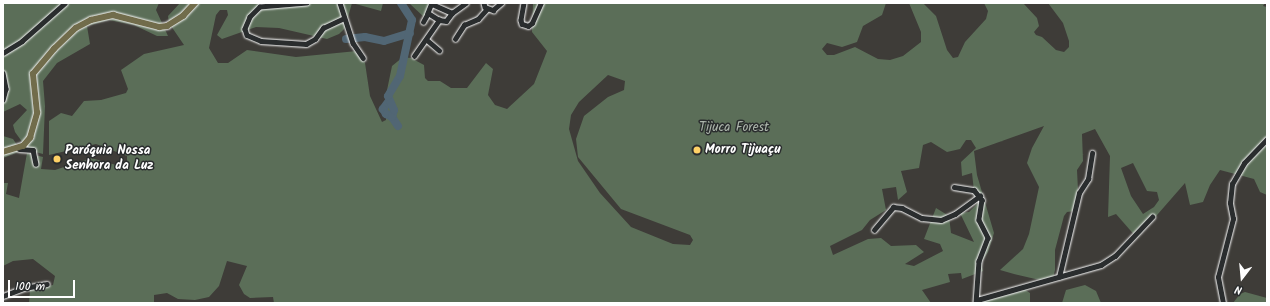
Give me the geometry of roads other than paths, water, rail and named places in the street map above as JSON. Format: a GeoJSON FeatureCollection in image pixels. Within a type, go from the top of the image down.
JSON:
{"type":"FeatureCollection","features":[{"type":"Feature","properties":{"kind":"main road"},"geometry":{"type":"LineString","coordinates":[[3,152],[13,150],[28,143],[33,132],[37,113],[33,74],[64,38],[91,20],[113,15],[159,27],[167,26],[183,16],[195,3]]}},
{"type":"Feature","properties":{"kind":"street"},"geometry":{"type":"LineString","coordinates":[[3,53],[22,41],[65,3]]}},
{"type":"Feature","properties":{"kind":"street"},"geometry":{"type":"LineString","coordinates":[[307,3],[260,7],[250,17],[245,29],[247,35],[261,41],[306,44],[315,39],[323,28],[344,18]]}},
{"type":"Feature","properties":{"kind":"street"},"geometry":{"type":"LineString","coordinates":[[340,3],[351,40],[363,58]]}},
{"type":"Feature","properties":{"kind":"street"},"geometry":{"type":"LineString","coordinates":[[428,13],[439,20],[446,21],[452,13],[466,3]]}},
{"type":"Feature","properties":{"kind":"street"},"geometry":{"type":"LineString","coordinates":[[484,3],[487,9]]}},
{"type":"Feature","properties":{"kind":"street"},"geometry":{"type":"LineString","coordinates":[[455,39],[464,25],[478,19],[487,9],[496,9],[501,3]]}},
{"type":"Feature","properties":{"kind":"street"},"geometry":{"type":"LineString","coordinates":[[524,3],[521,20],[522,24],[528,26],[532,23],[541,3]]}},
{"type":"Feature","properties":{"kind":"street"},"geometry":{"type":"LineString","coordinates":[[423,22],[432,4],[452,13]]}},
{"type":"Feature","properties":{"kind":"street"},"geometry":{"type":"LineString","coordinates":[[414,56],[427,40],[439,20]]}},
{"type":"Feature","properties":{"kind":"street"},"geometry":{"type":"LineString","coordinates":[[427,40],[439,50]]}},
{"type":"Feature","properties":{"kind":"street"},"geometry":{"type":"LineString","coordinates":[[3,73],[6,89],[3,100]]}},
{"type":"Feature","properties":{"kind":"street"},"geometry":{"type":"LineString","coordinates":[[1223,303],[1218,277],[1233,219],[1230,203],[1232,184],[1244,163],[1267,139]]}},
{"type":"Feature","properties":{"kind":"street"},"geometry":{"type":"LineString","coordinates":[[13,150],[33,150],[36,164]]}},
{"type":"Feature","properties":{"kind":"street"},"geometry":{"type":"LineString","coordinates":[[1059,278],[1079,194],[1088,179],[1092,153]]}},
{"type":"Feature","properties":{"kind":"street"},"geometry":{"type":"LineString","coordinates":[[954,187],[974,190],[980,196],[982,201],[980,223],[988,238],[979,261],[976,301],[1059,278],[1109,261],[1152,217]]}},
{"type":"Feature","properties":{"kind":"street"},"geometry":{"type":"LineString","coordinates":[[874,230],[893,207],[902,208],[922,218],[941,220],[955,214],[980,196]]}},
{"type":"Feature","properties":{"kind":"street"},"geometry":{"type":"LineString","coordinates":[[3,296],[24,288],[47,284]]}},
{"type":"Feature","properties":{"kind":"waterway"},"geometry":{"type":"LineString","coordinates":[[398,126],[392,117],[394,110],[388,96],[400,76],[412,20],[401,3]]}},
{"type":"Feature","properties":{"kind":"waterway"},"geometry":{"type":"LineString","coordinates":[[346,39],[365,37],[384,41],[410,33]]}},
{"type":"Feature","properties":{"kind":"waterway"},"geometry":{"type":"LineString","coordinates":[[388,102],[383,109],[386,114],[392,117]]}},
{"type":"Feature","properties":{"kind":"place","name":"Morro Tijuaçu"},"geometry":{"type":"Point","coordinates":[697,150]}},
{"type":"Feature","properties":{"kind":"place","name":"Paróquia Nossa Senhora da Luz"},"geometry":{"type":"Point","coordinates":[57,159]}},
{"type":"Feature","properties":{"kind":"park label","name":"Tijuca Forest"},"geometry":{"type":"Point","coordinates":[734,128]}}]}
